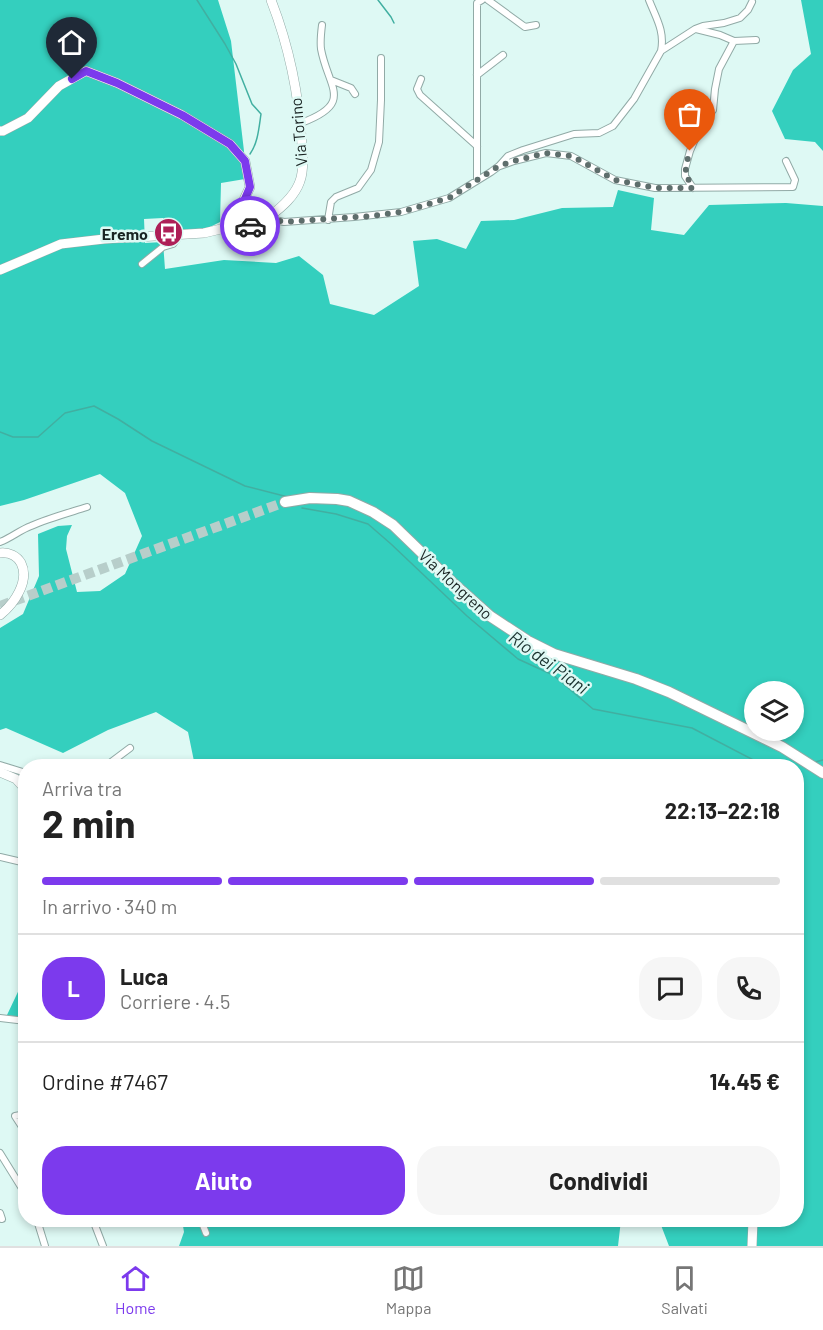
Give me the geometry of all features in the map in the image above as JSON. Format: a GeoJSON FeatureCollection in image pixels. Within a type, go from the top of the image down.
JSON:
{"type":"FeatureCollection","features":[{"type":"Feature","properties":{"kind":"main road","name":"Via Torino"},"geometry":{"type":"LineString","coordinates":[[0,270],[61,244],[204,233],[229,226],[245,228],[267,218],[291,198],[301,181],[303,161],[301,123],[286,42],[272,0]]}},
{"type":"Feature","properties":{"kind":"main road"},"geometry":{"type":"LineString","coordinates":[[0,131],[28,118],[59,86],[86,71],[117,83],[182,115],[230,144],[245,161],[250,187],[242,206],[229,226]]}},
{"type":"Feature","properties":{"kind":"main road","name":"Via Mongreno"},"geometry":{"type":"LineString","coordinates":[[285,502],[326,498],[349,501],[373,512],[393,525],[490,616],[528,641],[568,659],[636,678],[782,747],[801,759]]}},
{"type":"Feature","properties":{"kind":"main road"},"geometry":{"type":"LineString","coordinates":[[0,553],[6,552],[18,558],[24,569],[16,597],[0,615]]}},
{"type":"Feature","properties":{"kind":"main road","name":"Via Mongreno"},"geometry":{"type":"LineString","coordinates":[[804,761],[823,773]]}},
{"type":"Feature","properties":{"kind":"main road"},"geometry":{"type":"LineString","coordinates":[[0,772],[18,781]]}},
{"type":"Feature","properties":{"kind":"main road"},"geometry":{"type":"LineString","coordinates":[[752,1246],[753,1227]]}},
{"type":"Feature","properties":{"kind":"street"},"geometry":{"type":"LineString","coordinates":[[477,180],[477,3],[482,0]]}},
{"type":"Feature","properties":{"kind":"street"},"geometry":{"type":"LineString","coordinates":[[488,0],[525,27],[536,25]]}},
{"type":"Feature","properties":{"kind":"street"},"geometry":{"type":"LineString","coordinates":[[499,166],[508,156],[523,150],[574,134],[599,133],[612,126],[634,99],[661,51],[662,31],[649,0]]}},
{"type":"Feature","properties":{"kind":"street"},"geometry":{"type":"LineString","coordinates":[[661,51],[696,29],[740,18],[752,2]]}},
{"type":"Feature","properties":{"kind":"street"},"geometry":{"type":"LineString","coordinates":[[301,123],[315,118],[332,103],[334,98],[334,87],[321,47],[322,25]]}},
{"type":"Feature","properties":{"kind":"street"},"geometry":{"type":"LineString","coordinates":[[696,29],[734,41],[756,40]]}},
{"type":"Feature","properties":{"kind":"street"},"geometry":{"type":"LineString","coordinates":[[693,188],[685,176],[690,151],[713,110],[719,69],[734,41]]}},
{"type":"Feature","properties":{"kind":"street"},"geometry":{"type":"LineString","coordinates":[[477,75],[503,55]]}},
{"type":"Feature","properties":{"kind":"street"},"geometry":{"type":"LineString","coordinates":[[328,220],[331,202],[336,197],[358,188],[371,170],[379,142],[381,58]]}},
{"type":"Feature","properties":{"kind":"street"},"geometry":{"type":"LineString","coordinates":[[421,79],[417,89],[420,95],[477,146]]}},
{"type":"Feature","properties":{"kind":"street"},"geometry":{"type":"LineString","coordinates":[[331,80],[351,88],[355,94]]}},
{"type":"Feature","properties":{"kind":"street"},"geometry":{"type":"LineString","coordinates":[[267,218],[284,222],[401,212],[449,198],[499,166],[546,153],[572,156],[615,180],[656,188],[793,187],[795,180],[786,161]]}},
{"type":"Feature","properties":{"kind":"street"},"geometry":{"type":"LineString","coordinates":[[142,264],[163,247],[173,244],[180,235]]}},
{"type":"Feature","properties":{"kind":"street"},"geometry":{"type":"LineString","coordinates":[[0,542],[31,525],[87,507]]}},
{"type":"Feature","properties":{"kind":"street"},"geometry":{"type":"LineString","coordinates":[[115,759],[130,748]]}},
{"type":"Feature","properties":{"kind":"street"},"geometry":{"type":"LineString","coordinates":[[0,765],[18,771]]}},
{"type":"Feature","properties":{"kind":"street"},"geometry":{"type":"LineString","coordinates":[[0,857],[18,861]]}},
{"type":"Feature","properties":{"kind":"street"},"geometry":{"type":"LineString","coordinates":[[0,1018],[18,1020]]}},
{"type":"Feature","properties":{"kind":"street"},"geometry":{"type":"LineString","coordinates":[[0,1153],[18,1182]]}},
{"type":"Feature","properties":{"kind":"street"},"geometry":{"type":"LineString","coordinates":[[39,1227],[45,1246]]}},
{"type":"Feature","properties":{"kind":"street"},"geometry":{"type":"LineString","coordinates":[[96,1227],[103,1246]]}},
{"type":"Feature","properties":{"kind":"street"},"geometry":{"type":"LineString","coordinates":[[204,1227],[206,1233]]}},
{"type":"Feature","properties":{"kind":"green space"},"geometry":{"type":"Polygon","coordinates":[[[0,0],[218,0],[231,41],[244,151],[245,179],[221,183],[220,222],[202,231],[163,232],[163,218],[144,219],[145,243],[163,242],[165,269],[224,260],[276,263],[299,256],[323,275],[330,304],[374,315],[419,286],[413,241],[437,239],[466,249],[481,221],[514,220],[562,208],[613,207],[618,190],[654,198],[651,230],[684,235],[709,205],[786,203],[823,206],[823,1246],[669,1246],[662,1227],[804,1227],[804,759],[194,759],[188,732],[156,712],[108,730],[63,753],[6,728],[0,730],[0,628],[23,614],[39,576],[38,534],[58,526],[72,525],[67,536],[66,549],[77,592],[100,591],[125,574],[142,536],[125,493],[100,474],[0,506],[0,0]]]}},
{"type":"Feature","properties":{"kind":"green space"},"geometry":{"type":"Polygon","coordinates":[[[801,0],[823,0],[823,151],[815,142],[785,139],[772,111],[793,70],[811,54],[801,0]]]}},
{"type":"Feature","properties":{"kind":"green space"},"geometry":{"type":"Polygon","coordinates":[[[18,992],[18,1017],[7,1015],[18,992]]]}},
{"type":"Feature","properties":{"kind":"green space"},"geometry":{"type":"Polygon","coordinates":[[[183,1227],[620,1227],[618,1246],[179,1246],[184,1232],[183,1227]]]}},
{"type":"Feature","properties":{"kind":"waterway"},"geometry":{"type":"LineString","coordinates":[[197,0],[236,64],[252,104],[261,114],[256,140],[250,154]]}},
{"type":"Feature","properties":{"kind":"waterway"},"geometry":{"type":"LineString","coordinates":[[378,0],[394,23]]}},
{"type":"Feature","properties":{"kind":"waterway","name":"Rio dei Piani"},"geometry":{"type":"LineString","coordinates":[[0,432],[13,437],[38,437],[65,413],[94,406],[152,441],[245,486],[288,497]]}},
{"type":"Feature","properties":{"kind":"waterway","name":"Rio dei Piani"},"geometry":{"type":"LineString","coordinates":[[302,508],[336,514],[368,524],[467,616],[518,659],[553,675],[593,709],[692,728],[751,759]]}},
{"type":"Feature","properties":{"kind":"waterway","name":"Rio dei Piani"},"geometry":{"type":"LineString","coordinates":[[815,762],[823,760]]}},
{"type":"Feature","properties":{"kind":"tunnel"},"geometry":{"type":"LineString","coordinates":[[0,606],[285,502]]}},
{"type":"Feature","properties":{"kind":"way so far"},"geometry":{"type":"LineString","coordinates":[[250,226],[267,218],[284,222],[401,212],[449,198],[499,166],[546,153],[572,156],[615,180],[656,188],[693,188],[685,176],[690,151]]}},
{"type":"Feature","properties":{"kind":"place","name":"Eremo"},"geometry":{"type":"Point","coordinates":[169,233]}},
{"type":"Feature","properties":{"kind":"route"},"geometry":{"type":"LineString","coordinates":[[72,79],[86,71],[117,83],[182,115],[230,144],[245,161],[250,187],[242,206],[228,223],[245,228],[250,226]]}}]}
